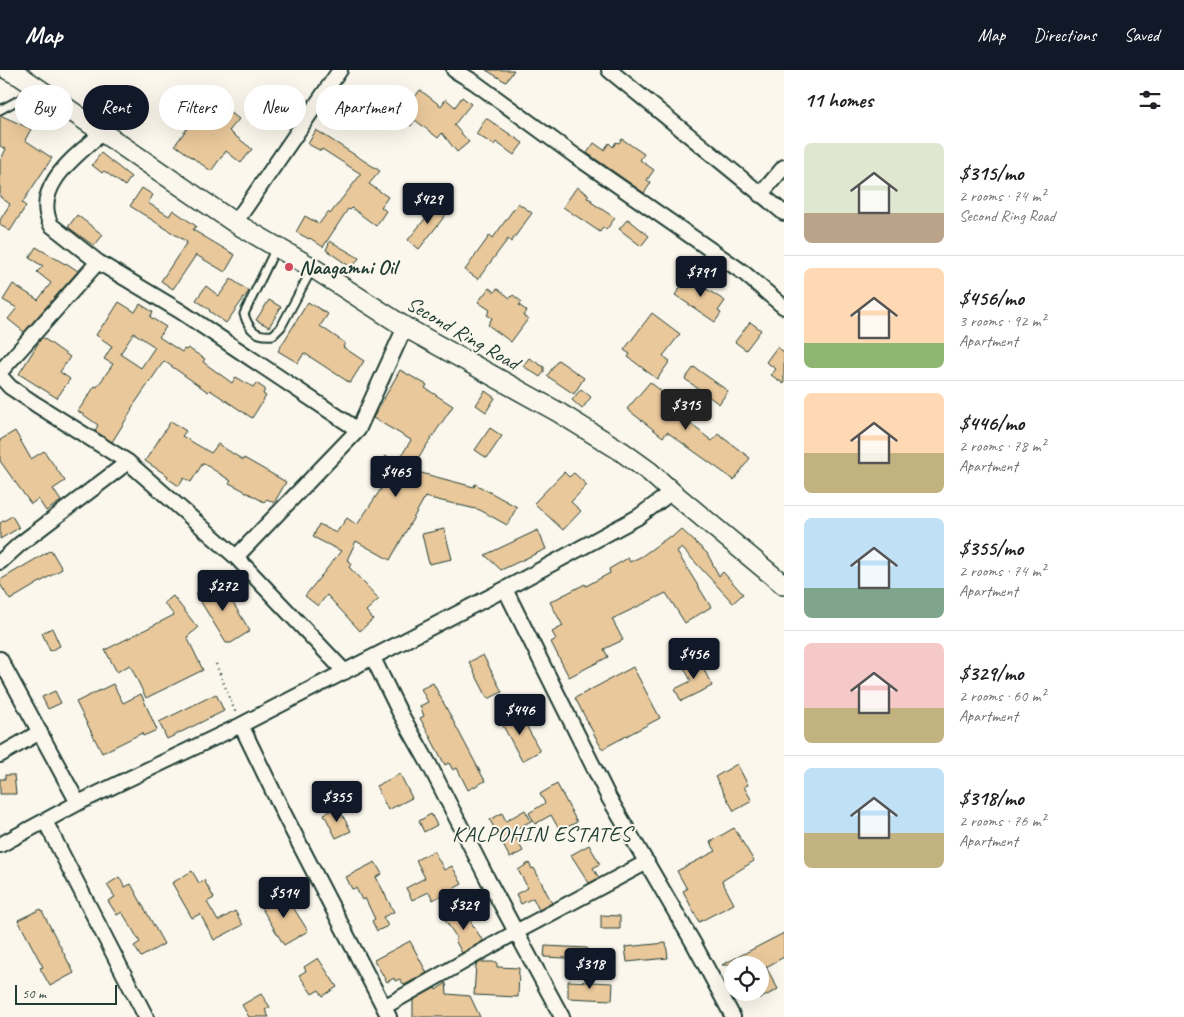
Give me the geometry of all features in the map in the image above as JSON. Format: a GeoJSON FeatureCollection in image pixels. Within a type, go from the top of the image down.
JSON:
{"type":"FeatureCollection","features":[{"type":"Feature","properties":{"kind":"street"},"geometry":{"type":"LineString","coordinates":[[235,223],[340,70]]}},
{"type":"Feature","properties":{"kind":"street"},"geometry":{"type":"LineString","coordinates":[[454,70],[474,82],[574,155],[744,273],[784,307]]}},
{"type":"Feature","properties":{"kind":"street"},"geometry":{"type":"LineString","coordinates":[[609,70],[784,213]]}},
{"type":"Feature","properties":{"kind":"street","name":"Second Ring Road"},"geometry":{"type":"LineString","coordinates":[[18,72],[34,85]]}},
{"type":"Feature","properties":{"kind":"street","name":"Second Ring Road"},"geometry":{"type":"LineString","coordinates":[[73,112],[235,223],[313,268],[405,327],[558,412],[614,446],[650,472],[758,561],[784,585]]}},
{"type":"Feature","properties":{"kind":"street"},"geometry":{"type":"LineString","coordinates":[[103,132],[64,167],[51,187],[46,200],[46,216],[51,225],[98,262],[180,312],[358,430]]}},
{"type":"Feature","properties":{"kind":"street"},"geometry":{"type":"LineString","coordinates":[[760,195],[784,167]]}},
{"type":"Feature","properties":{"kind":"street"},"geometry":{"type":"LineString","coordinates":[[98,262],[0,374],[10,387],[128,462],[236,558],[344,672]]}},
{"type":"Feature","properties":{"kind":"street"},"geometry":{"type":"LineString","coordinates":[[236,558],[358,430],[405,327]]}},
{"type":"Feature","properties":{"kind":"street"},"geometry":{"type":"LineString","coordinates":[[0,562],[20,544],[128,462]]}},
{"type":"Feature","properties":{"kind":"street"},"geometry":{"type":"LineString","coordinates":[[0,845],[78,804],[241,725],[505,589],[638,517],[672,492]]}},
{"type":"Feature","properties":{"kind":"street"},"geometry":{"type":"LineString","coordinates":[[505,589],[609,798],[694,944],[733,1017]]}},
{"type":"Feature","properties":{"kind":"street"},"geometry":{"type":"LineString","coordinates":[[373,658],[399,711],[430,766],[453,813],[562,1017]]}},
{"type":"Feature","properties":{"kind":"street"},"geometry":{"type":"LineString","coordinates":[[0,659],[78,804]]}},
{"type":"Feature","properties":{"kind":"street"},"geometry":{"type":"LineString","coordinates":[[241,725],[285,816],[386,1012],[516,932],[647,862]]}},
{"type":"Feature","properties":{"kind":"street"},"geometry":{"type":"LineString","coordinates":[[0,755],[40,732]]}},
{"type":"Feature","properties":{"kind":"street"},"geometry":{"type":"LineString","coordinates":[[45,821],[146,1017]]}},
{"type":"Feature","properties":{"kind":"lane"},"geometry":{"type":"LineString","coordinates":[[0,110],[15,102]]}},
{"type":"Feature","properties":{"kind":"lane"},"geometry":{"type":"LineString","coordinates":[[277,247],[244,314],[247,324],[253,331],[263,336],[273,335],[281,327],[313,268]]}},
{"type":"Feature","properties":{"kind":"path"},"geometry":{"type":"LineString","coordinates":[[216,664],[241,725]]}},
{"type":"Feature","properties":{"kind":"building"},"geometry":{"type":"Polygon","coordinates":[[[486,70],[514,70],[506,82],[486,70]]]}},
{"type":"Feature","properties":{"kind":"building"},"geometry":{"type":"Polygon","coordinates":[[[420,90],[441,106],[446,99],[455,107],[462,97],[471,104],[454,125],[469,142],[457,152],[442,133],[438,138],[418,122],[418,93],[420,90]]]}},
{"type":"Feature","properties":{"kind":"building"},"geometry":{"type":"Polygon","coordinates":[[[0,115],[15,122],[15,130],[30,130],[25,140],[52,158],[22,203],[26,206],[10,231],[0,225],[0,220],[10,204],[0,197],[0,161],[6,149],[0,146],[0,115]]]}},
{"type":"Feature","properties":{"kind":"building"},"geometry":{"type":"Polygon","coordinates":[[[234,115],[239,119],[234,125],[234,115]]]}},
{"type":"Feature","properties":{"kind":"building"},"geometry":{"type":"Polygon","coordinates":[[[486,118],[523,143],[514,155],[496,142],[494,145],[476,134],[486,118]]]}},
{"type":"Feature","properties":{"kind":"building"},"geometry":{"type":"Polygon","coordinates":[[[186,130],[230,130],[252,149],[241,163],[226,151],[211,171],[175,145],[186,130]]]}},
{"type":"Feature","properties":{"kind":"building"},"geometry":{"type":"Polygon","coordinates":[[[316,130],[380,171],[369,184],[388,197],[381,207],[386,211],[376,226],[352,208],[348,209],[323,247],[310,238],[296,232],[305,216],[319,224],[328,212],[330,214],[361,174],[322,149],[321,151],[308,144],[316,130]]]}},
{"type":"Feature","properties":{"kind":"building"},"geometry":{"type":"Polygon","coordinates":[[[622,139],[644,154],[640,160],[654,170],[647,180],[651,183],[644,193],[587,153],[594,143],[604,150],[609,143],[613,147],[616,142],[619,143],[622,139]]]}},
{"type":"Feature","properties":{"kind":"building"},"geometry":{"type":"Polygon","coordinates":[[[101,153],[131,177],[125,186],[92,165],[101,153]]]}},
{"type":"Feature","properties":{"kind":"building"},"geometry":{"type":"Polygon","coordinates":[[[577,187],[589,195],[587,198],[592,200],[591,202],[615,218],[606,230],[603,227],[600,232],[563,207],[577,187]]]}},
{"type":"Feature","properties":{"kind":"building"},"geometry":{"type":"Polygon","coordinates":[[[142,188],[153,195],[148,203],[169,216],[173,210],[196,226],[193,230],[235,255],[225,272],[196,255],[173,289],[161,281],[187,242],[130,206],[142,188]]]}},
{"type":"Feature","properties":{"kind":"building"},"geometry":{"type":"Polygon","coordinates":[[[434,201],[448,212],[419,249],[408,240],[428,215],[425,213],[434,201]]]}},
{"type":"Feature","properties":{"kind":"building"},"geometry":{"type":"Polygon","coordinates":[[[518,203],[532,213],[511,242],[508,239],[478,279],[465,270],[490,235],[493,238],[518,203]]]}},
{"type":"Feature","properties":{"kind":"building"},"geometry":{"type":"Polygon","coordinates":[[[77,215],[103,235],[94,246],[68,227],[77,215]]]}},
{"type":"Feature","properties":{"kind":"building"},"geometry":{"type":"Polygon","coordinates":[[[628,219],[649,236],[641,246],[619,229],[628,219]]]}},
{"type":"Feature","properties":{"kind":"building"},"geometry":{"type":"Polygon","coordinates":[[[330,241],[359,258],[352,268],[326,250],[330,241]]]}},
{"type":"Feature","properties":{"kind":"building"},"geometry":{"type":"Polygon","coordinates":[[[36,247],[78,271],[24,332],[8,319],[17,308],[3,300],[13,284],[38,300],[51,283],[37,272],[43,266],[29,258],[36,247]]]}},
{"type":"Feature","properties":{"kind":"building"},"geometry":{"type":"Polygon","coordinates":[[[688,276],[695,281],[698,277],[708,284],[705,288],[725,301],[718,311],[721,313],[715,322],[675,295],[688,276]]]}},
{"type":"Feature","properties":{"kind":"building"},"geometry":{"type":"Polygon","coordinates":[[[231,279],[249,291],[226,323],[196,300],[206,286],[219,296],[231,279]]]}},
{"type":"Feature","properties":{"kind":"building"},"geometry":{"type":"Polygon","coordinates":[[[489,288],[495,292],[497,288],[510,298],[513,295],[522,302],[519,305],[527,311],[523,316],[528,319],[511,342],[488,325],[492,318],[487,315],[490,310],[478,302],[489,288]]]}},
{"type":"Feature","properties":{"kind":"building"},"geometry":{"type":"Polygon","coordinates":[[[269,300],[281,307],[269,327],[256,320],[269,300]]]}},
{"type":"Feature","properties":{"kind":"building"},"geometry":{"type":"Polygon","coordinates":[[[119,302],[135,312],[140,304],[153,312],[150,317],[166,327],[159,337],[182,352],[188,348],[205,359],[203,362],[232,383],[236,377],[253,387],[256,383],[265,389],[263,394],[266,396],[252,418],[210,390],[208,392],[164,361],[131,409],[112,442],[95,431],[98,425],[78,411],[113,364],[104,359],[112,346],[96,335],[119,302]],[[134,333],[120,354],[141,368],[155,347],[134,333]]]}},
{"type":"Feature","properties":{"kind":"building"},"geometry":{"type":"Polygon","coordinates":[[[308,302],[328,314],[320,326],[345,343],[343,347],[364,361],[350,383],[304,353],[298,363],[278,351],[308,302]]]}},
{"type":"Feature","properties":{"kind":"building"},"geometry":{"type":"Polygon","coordinates":[[[652,313],[680,334],[663,356],[670,361],[657,379],[628,357],[630,354],[624,350],[652,313]]]}},
{"type":"Feature","properties":{"kind":"building"},"geometry":{"type":"Polygon","coordinates":[[[750,322],[761,330],[746,350],[735,342],[750,322]]]}},
{"type":"Feature","properties":{"kind":"building"},"geometry":{"type":"Polygon","coordinates":[[[42,337],[70,357],[60,372],[70,379],[57,398],[19,374],[42,337]]]}},
{"type":"Feature","properties":{"kind":"building"},"geometry":{"type":"Polygon","coordinates":[[[777,347],[784,352],[784,384],[771,375],[776,369],[766,362],[777,347]]]}},
{"type":"Feature","properties":{"kind":"building"},"geometry":{"type":"Polygon","coordinates":[[[529,358],[544,367],[544,372],[540,377],[523,366],[529,358]]]}},
{"type":"Feature","properties":{"kind":"building"},"geometry":{"type":"Polygon","coordinates":[[[558,360],[584,378],[574,394],[547,376],[558,360]]]}},
{"type":"Feature","properties":{"kind":"building"},"geometry":{"type":"Polygon","coordinates":[[[694,367],[728,391],[719,404],[685,379],[694,367]]]}},
{"type":"Feature","properties":{"kind":"building"},"geometry":{"type":"Polygon","coordinates":[[[400,370],[427,385],[425,388],[453,406],[410,470],[474,487],[475,484],[517,507],[507,525],[480,510],[425,497],[390,560],[356,541],[347,560],[352,563],[349,567],[379,599],[366,611],[373,619],[360,631],[327,595],[318,606],[305,596],[341,551],[313,537],[319,524],[336,533],[347,518],[357,525],[383,486],[371,479],[386,456],[397,463],[411,440],[373,418],[400,370]]]}},
{"type":"Feature","properties":{"kind":"building"},"geometry":{"type":"Polygon","coordinates":[[[650,382],[661,391],[660,393],[685,412],[682,417],[712,441],[718,434],[750,458],[734,480],[667,432],[663,437],[627,409],[650,382]]]}},
{"type":"Feature","properties":{"kind":"building"},"geometry":{"type":"Polygon","coordinates":[[[581,389],[591,397],[582,409],[572,400],[581,389]]]}},
{"type":"Feature","properties":{"kind":"building"},"geometry":{"type":"Polygon","coordinates":[[[485,391],[495,398],[486,412],[476,405],[485,391]]]}},
{"type":"Feature","properties":{"kind":"building"},"geometry":{"type":"Polygon","coordinates":[[[171,421],[186,431],[182,436],[211,453],[218,444],[243,460],[244,458],[286,482],[274,503],[267,499],[264,502],[229,483],[231,481],[203,463],[191,482],[184,478],[179,486],[167,478],[168,476],[145,461],[171,421]]]}},
{"type":"Feature","properties":{"kind":"building"},"geometry":{"type":"Polygon","coordinates":[[[490,428],[502,436],[487,458],[475,450],[490,428]]]}},
{"type":"Feature","properties":{"kind":"building"},"geometry":{"type":"Polygon","coordinates":[[[15,431],[31,459],[44,451],[65,481],[53,489],[61,501],[46,511],[38,499],[31,504],[0,461],[0,440],[15,431]]]}},
{"type":"Feature","properties":{"kind":"building"},"geometry":{"type":"Polygon","coordinates":[[[564,472],[569,477],[574,473],[587,485],[571,502],[581,511],[563,530],[534,503],[564,472]]]}},
{"type":"Feature","properties":{"kind":"building"},"geometry":{"type":"Polygon","coordinates":[[[12,516],[19,528],[0,539],[0,523],[12,516]]]}},
{"type":"Feature","properties":{"kind":"building"},"geometry":{"type":"Polygon","coordinates":[[[444,529],[452,559],[429,564],[422,534],[444,529]]]}},
{"type":"Feature","properties":{"kind":"building"},"geometry":{"type":"Polygon","coordinates":[[[681,529],[707,553],[719,576],[723,572],[743,594],[733,603],[682,548],[677,552],[711,607],[685,623],[666,593],[612,619],[623,640],[604,649],[608,657],[569,677],[551,642],[556,639],[552,632],[563,626],[550,602],[610,573],[609,569],[628,558],[630,562],[642,556],[670,536],[671,538],[681,529]]]}},
{"type":"Feature","properties":{"kind":"building"},"geometry":{"type":"Polygon","coordinates":[[[538,530],[546,549],[501,570],[485,555],[538,530]]]}},
{"type":"Feature","properties":{"kind":"building"},"geometry":{"type":"Polygon","coordinates":[[[51,550],[62,569],[10,600],[0,584],[0,580],[51,550]]]}},
{"type":"Feature","properties":{"kind":"building"},"geometry":{"type":"Polygon","coordinates":[[[219,580],[250,631],[231,643],[226,643],[196,594],[219,580]]]}},
{"type":"Feature","properties":{"kind":"building"},"geometry":{"type":"Polygon","coordinates":[[[173,596],[198,628],[187,637],[203,670],[146,698],[130,665],[117,672],[105,650],[174,615],[164,603],[173,596]]]}},
{"type":"Feature","properties":{"kind":"building"},"geometry":{"type":"Polygon","coordinates":[[[52,628],[60,646],[50,651],[42,633],[52,628]]]}},
{"type":"Feature","properties":{"kind":"building"},"geometry":{"type":"Polygon","coordinates":[[[483,655],[502,692],[488,699],[469,662],[483,655]]]}},
{"type":"Feature","properties":{"kind":"building"},"geometry":{"type":"Polygon","coordinates":[[[698,657],[712,686],[681,701],[675,689],[691,681],[682,664],[698,657]]]}},
{"type":"Feature","properties":{"kind":"building"},"geometry":{"type":"Polygon","coordinates":[[[633,667],[660,718],[602,749],[575,698],[633,667]]]}},
{"type":"Feature","properties":{"kind":"building"},"geometry":{"type":"Polygon","coordinates":[[[433,683],[485,781],[468,790],[457,768],[453,770],[449,763],[445,765],[420,718],[424,716],[420,706],[428,702],[421,689],[433,683]]]}},
{"type":"Feature","properties":{"kind":"building"},"geometry":{"type":"Polygon","coordinates":[[[113,684],[123,703],[141,694],[157,730],[143,736],[142,733],[102,753],[76,702],[113,684]]]}},
{"type":"Feature","properties":{"kind":"building"},"geometry":{"type":"Polygon","coordinates":[[[55,691],[61,703],[48,709],[42,697],[55,691]]]}},
{"type":"Feature","properties":{"kind":"building"},"geometry":{"type":"Polygon","coordinates":[[[216,694],[224,711],[167,739],[159,722],[216,694]]]}},
{"type":"Feature","properties":{"kind":"building"},"geometry":{"type":"Polygon","coordinates":[[[519,712],[540,751],[522,761],[501,722],[519,712]]]}},
{"type":"Feature","properties":{"kind":"building"},"geometry":{"type":"Polygon","coordinates":[[[737,764],[748,785],[744,787],[752,801],[734,811],[715,777],[737,764]]]}},
{"type":"Feature","properties":{"kind":"building"},"geometry":{"type":"Polygon","coordinates":[[[400,774],[412,798],[388,810],[376,786],[400,774]]]}},
{"type":"Feature","properties":{"kind":"building"},"geometry":{"type":"Polygon","coordinates":[[[5,775],[14,775],[16,794],[0,794],[0,779],[5,779],[5,775]]]}},
{"type":"Feature","properties":{"kind":"building"},"geometry":{"type":"Polygon","coordinates":[[[557,784],[577,822],[560,831],[551,815],[535,824],[529,813],[545,803],[540,794],[557,784]]]}},
{"type":"Feature","properties":{"kind":"building"},"geometry":{"type":"Polygon","coordinates":[[[338,807],[351,831],[336,838],[324,814],[338,807]]]}},
{"type":"Feature","properties":{"kind":"building"},"geometry":{"type":"Polygon","coordinates":[[[525,810],[531,821],[512,831],[523,851],[510,858],[490,820],[502,813],[506,821],[525,810]]]}},
{"type":"Feature","properties":{"kind":"building"},"geometry":{"type":"Polygon","coordinates":[[[431,814],[437,825],[424,832],[419,821],[431,814]]]}},
{"type":"Feature","properties":{"kind":"building"},"geometry":{"type":"Polygon","coordinates":[[[734,828],[754,861],[722,881],[734,904],[699,922],[683,891],[687,889],[677,871],[716,851],[710,842],[734,828]]]}},
{"type":"Feature","properties":{"kind":"building"},"geometry":{"type":"Polygon","coordinates":[[[589,845],[600,864],[593,868],[599,878],[589,883],[571,855],[589,845]]]}},
{"type":"Feature","properties":{"kind":"building"},"geometry":{"type":"Polygon","coordinates":[[[434,851],[444,870],[452,866],[462,884],[433,900],[429,892],[412,900],[406,888],[425,878],[416,860],[434,851]]]}},
{"type":"Feature","properties":{"kind":"building"},"geometry":{"type":"Polygon","coordinates":[[[375,862],[382,874],[376,877],[394,912],[383,917],[388,926],[377,931],[372,921],[375,919],[365,898],[362,900],[356,888],[352,889],[346,877],[375,862]]]}},
{"type":"Feature","properties":{"kind":"building"},"geometry":{"type":"Polygon","coordinates":[[[529,863],[532,869],[534,868],[552,903],[539,910],[533,898],[521,904],[516,894],[528,888],[518,870],[529,863]]]}},
{"type":"Feature","properties":{"kind":"building"},"geometry":{"type":"Polygon","coordinates":[[[192,871],[199,883],[204,880],[214,898],[207,902],[218,921],[235,911],[243,925],[214,940],[200,914],[192,918],[172,883],[192,871]]]}},
{"type":"Feature","properties":{"kind":"building"},"geometry":{"type":"Polygon","coordinates":[[[119,877],[125,887],[131,884],[164,944],[141,957],[134,946],[140,942],[122,912],[117,915],[108,901],[115,897],[107,885],[119,877]]]}},
{"type":"Feature","properties":{"kind":"building"},"geometry":{"type":"Polygon","coordinates":[[[284,893],[308,931],[284,945],[261,907],[284,893]]]}},
{"type":"Feature","properties":{"kind":"building"},"geometry":{"type":"Polygon","coordinates":[[[462,908],[483,941],[462,953],[455,940],[457,938],[445,920],[462,908]]]}},
{"type":"Feature","properties":{"kind":"building"},"geometry":{"type":"Polygon","coordinates":[[[41,909],[74,973],[50,986],[40,968],[43,967],[18,920],[41,909]]]}},
{"type":"Feature","properties":{"kind":"building"},"geometry":{"type":"Polygon","coordinates":[[[601,915],[620,916],[620,929],[601,929],[601,915]]]}},
{"type":"Feature","properties":{"kind":"building"},"geometry":{"type":"Polygon","coordinates":[[[784,933],[784,957],[769,965],[769,956],[739,956],[784,933]]]}},
{"type":"Feature","properties":{"kind":"building"},"geometry":{"type":"Polygon","coordinates":[[[410,941],[427,973],[404,985],[400,979],[395,981],[394,978],[387,982],[374,960],[410,941]]]}},
{"type":"Feature","properties":{"kind":"building"},"geometry":{"type":"Polygon","coordinates":[[[666,943],[668,958],[627,962],[625,947],[666,943]]]}},
{"type":"Feature","properties":{"kind":"building"},"geometry":{"type":"Polygon","coordinates":[[[545,946],[587,948],[586,959],[544,957],[545,946]]]}},
{"type":"Feature","properties":{"kind":"building"},"geometry":{"type":"Polygon","coordinates":[[[318,958],[337,987],[323,996],[319,990],[312,994],[299,975],[306,971],[304,967],[318,958]]]}},
{"type":"Feature","properties":{"kind":"building"},"geometry":{"type":"Polygon","coordinates":[[[481,962],[497,962],[497,967],[519,968],[518,997],[474,995],[476,965],[481,962]]]}},
{"type":"Feature","properties":{"kind":"building"},"geometry":{"type":"Polygon","coordinates":[[[769,972],[778,989],[769,994],[769,972]]]}},
{"type":"Feature","properties":{"kind":"building"},"geometry":{"type":"Polygon","coordinates":[[[568,981],[613,983],[612,1000],[568,998],[568,981]]]}},
{"type":"Feature","properties":{"kind":"building"},"geometry":{"type":"Polygon","coordinates":[[[446,983],[447,994],[470,996],[480,1017],[413,1017],[413,1000],[435,988],[436,990],[446,983]]]}},
{"type":"Feature","properties":{"kind":"building"},"geometry":{"type":"Polygon","coordinates":[[[261,994],[270,1007],[265,1010],[269,1017],[249,1017],[242,1005],[261,994]]]}},
{"type":"Feature","properties":{"kind":"place","name":"Naagamni Oil"},"geometry":{"type":"Point","coordinates":[289,267]}},
{"type":"Feature","properties":{"kind":"district","name":"KALPOHIN ESTATES"},"geometry":{"type":"Point","coordinates":[542,834]}}]}
